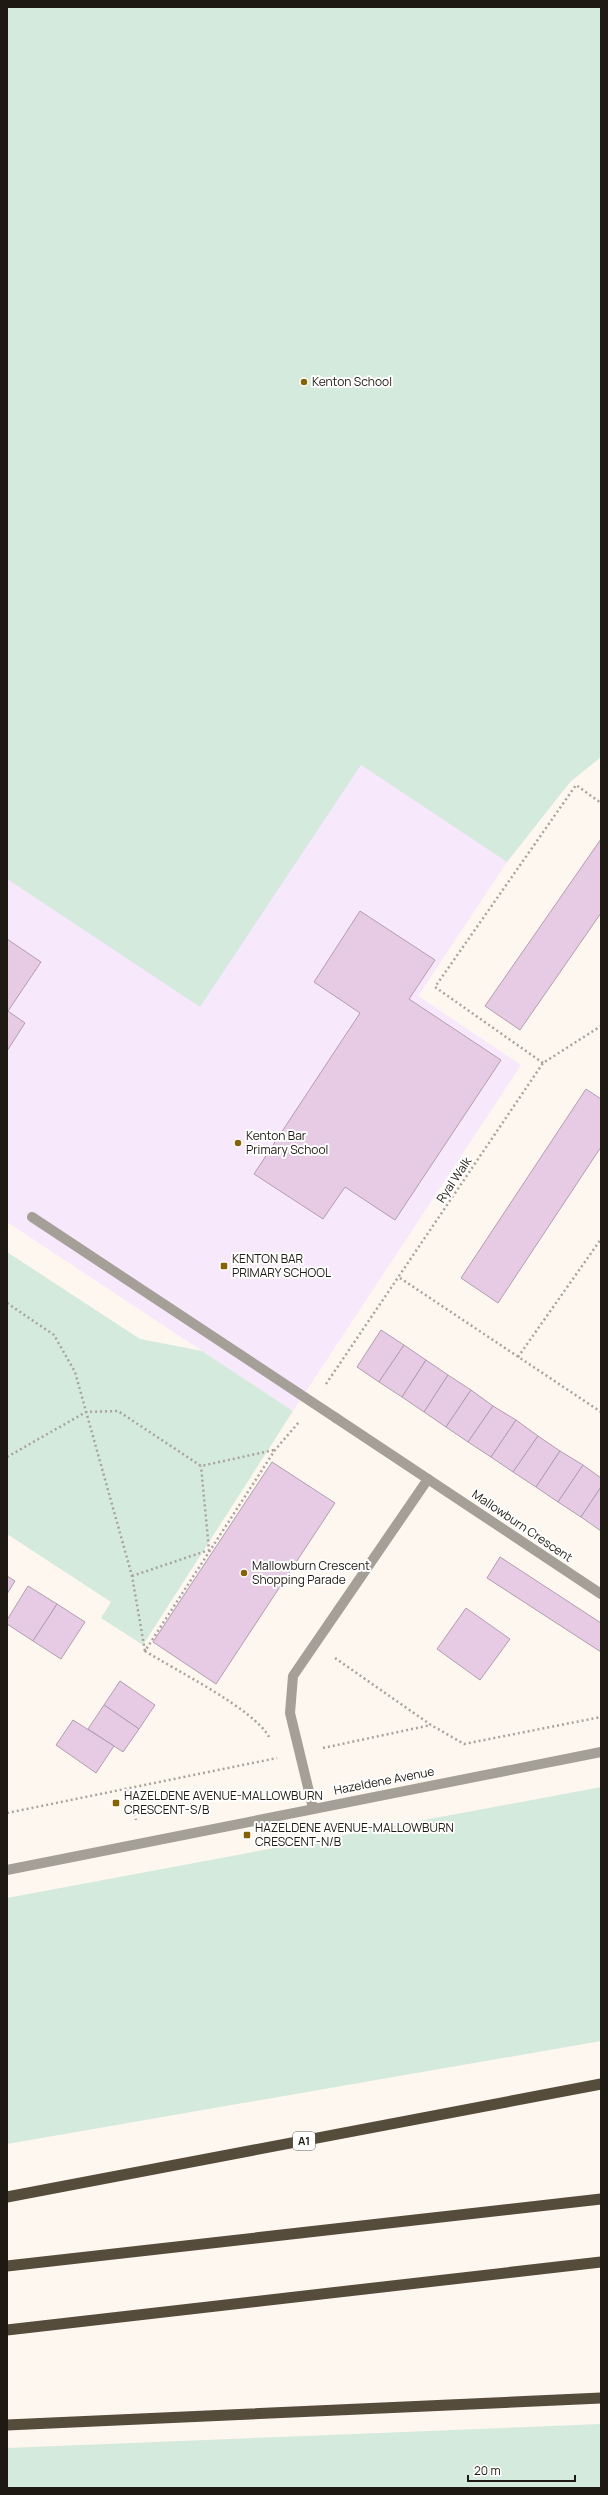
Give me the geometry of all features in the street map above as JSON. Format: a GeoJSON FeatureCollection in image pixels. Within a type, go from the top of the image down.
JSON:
{"type":"FeatureCollection","features":[{"type":"Feature","properties":{"kind":"highway","name":"A1"},"geometry":{"type":"LineString","coordinates":[[7,2197],[601,2084]]}},
{"type":"Feature","properties":{"kind":"highway"},"geometry":{"type":"LineString","coordinates":[[7,2266],[601,2199]]}},
{"type":"Feature","properties":{"kind":"highway"},"geometry":{"type":"LineString","coordinates":[[7,2330],[601,2262]]}},
{"type":"Feature","properties":{"kind":"highway"},"geometry":{"type":"LineString","coordinates":[[7,2425],[601,2398]]}},
{"type":"Feature","properties":{"kind":"street","name":"Mallowburn Crescent"},"geometry":{"type":"LineString","coordinates":[[32,1217],[601,1594]]}},
{"type":"Feature","properties":{"kind":"street"},"geometry":{"type":"LineString","coordinates":[[313,1808],[290,1713],[293,1676],[428,1479]]}},
{"type":"Feature","properties":{"kind":"street","name":"Hazeldene Avenue"},"geometry":{"type":"LineString","coordinates":[[7,1870],[601,1752]]}},
{"type":"Feature","properties":{"kind":"path"},"geometry":{"type":"LineString","coordinates":[[543,1063],[435,987],[576,785],[601,803]]}},
{"type":"Feature","properties":{"kind":"path","name":"Ryal Walk"},"geometry":{"type":"LineString","coordinates":[[145,1651],[275,1450],[314,1404],[340,1361],[400,1278],[543,1063],[601,1026]]}},
{"type":"Feature","properties":{"kind":"path"},"geometry":{"type":"LineString","coordinates":[[518,1357],[601,1239]]}},
{"type":"Feature","properties":{"kind":"path"},"geometry":{"type":"LineString","coordinates":[[400,1278],[601,1412]]}},
{"type":"Feature","properties":{"kind":"path"},"geometry":{"type":"LineString","coordinates":[[7,1303],[54,1335],[75,1372],[132,1576],[145,1651],[248,1714],[265,1729],[273,1743]]}},
{"type":"Feature","properties":{"kind":"path"},"geometry":{"type":"LineString","coordinates":[[7,1457],[86,1412],[118,1411],[201,1466],[275,1450]]}},
{"type":"Feature","properties":{"kind":"path"},"geometry":{"type":"LineString","coordinates":[[132,1576],[209,1550],[201,1466]]}},
{"type":"Feature","properties":{"kind":"path"},"geometry":{"type":"LineString","coordinates":[[315,1644],[430,1725],[464,1744],[601,1717]]}},
{"type":"Feature","properties":{"kind":"path"},"geometry":{"type":"LineString","coordinates":[[7,1813],[127,1790],[430,1725]]}},
{"type":"Feature","properties":{"kind":"path"},"geometry":{"type":"LineString","coordinates":[[273,1751],[274,1759]]}},
{"type":"Feature","properties":{"kind":"path"},"geometry":{"type":"LineString","coordinates":[[127,1790],[142,1843]]}},
{"type":"Feature","properties":{"kind":"shaded area","name":"Kenton School"},"geometry":{"type":"Polygon","coordinates":[[[7,7],[601,7],[601,757],[570,782],[507,862],[418,996],[521,1065],[293,1411],[7,1222],[7,7]]]}},
{"type":"Feature","properties":{"kind":"green space","name":"Kenton School"},"geometry":{"type":"Polygon","coordinates":[[[7,7],[601,7],[601,757],[570,782],[507,862],[361,765],[200,1007],[7,879],[7,7]]]}},
{"type":"Feature","properties":{"kind":"green space"},"geometry":{"type":"Polygon","coordinates":[[[7,1252],[140,1339],[202,1351],[293,1411],[143,1645],[101,1618],[111,1602],[7,1534],[7,1252]]]}},
{"type":"Feature","properties":{"kind":"green space"},"geometry":{"type":"Polygon","coordinates":[[[601,1787],[601,2041],[7,2144],[7,1898],[601,1787]]]}},
{"type":"Feature","properties":{"kind":"green space"},"geometry":{"type":"Polygon","coordinates":[[[601,2424],[601,2488],[7,2488],[7,2448],[601,2424]]]}},
{"type":"Feature","properties":{"kind":"building"},"geometry":{"type":"Polygon","coordinates":[[[601,839],[601,913],[520,1030],[485,1006],[601,839]]]}},
{"type":"Feature","properties":{"kind":"building"},"geometry":{"type":"Polygon","coordinates":[[[360,911],[435,960],[409,999],[501,1060],[395,1220],[345,1187],[323,1219],[254,1174],[360,1013],[314,982],[360,911]]]}},
{"type":"Feature","properties":{"kind":"building"},"geometry":{"type":"Polygon","coordinates":[[[7,939],[41,962],[8,1011],[25,1023],[7,1051],[7,939]]]}},
{"type":"Feature","properties":{"kind":"building"},"geometry":{"type":"Polygon","coordinates":[[[586,1089],[601,1099],[601,1147],[498,1303],[461,1278],[586,1089]]]}},
{"type":"Feature","properties":{"kind":"building"},"geometry":{"type":"Polygon","coordinates":[[[381,1330],[404,1345],[379,1382],[357,1367],[381,1330]]]}},
{"type":"Feature","properties":{"kind":"building"},"geometry":{"type":"Polygon","coordinates":[[[404,1345],[426,1360],[402,1397],[379,1382],[404,1345]]]}},
{"type":"Feature","properties":{"kind":"building"},"geometry":{"type":"Polygon","coordinates":[[[426,1360],[448,1375],[424,1412],[402,1397],[426,1360]]]}},
{"type":"Feature","properties":{"kind":"building"},"geometry":{"type":"Polygon","coordinates":[[[448,1375],[471,1390],[446,1427],[424,1412],[448,1375]]]}},
{"type":"Feature","properties":{"kind":"building"},"geometry":{"type":"Polygon","coordinates":[[[471,1390],[493,1406],[468,1442],[446,1427],[471,1390]]]}},
{"type":"Feature","properties":{"kind":"building"},"geometry":{"type":"Polygon","coordinates":[[[493,1406],[516,1420],[491,1457],[468,1442],[493,1406]]]}},
{"type":"Feature","properties":{"kind":"building"},"geometry":{"type":"Polygon","coordinates":[[[516,1420],[538,1436],[513,1472],[491,1457],[516,1420]]]}},
{"type":"Feature","properties":{"kind":"building"},"geometry":{"type":"Polygon","coordinates":[[[538,1436],[560,1451],[536,1487],[513,1472],[538,1436]]]}},
{"type":"Feature","properties":{"kind":"building"},"geometry":{"type":"Polygon","coordinates":[[[560,1451],[583,1465],[558,1502],[536,1487],[560,1451]]]}},
{"type":"Feature","properties":{"kind":"building","name":"Mallowburn Crescent Shopping Parade"},"geometry":{"type":"Polygon","coordinates":[[[272,1462],[335,1503],[216,1684],[153,1642],[272,1462]]]}},
{"type":"Feature","properties":{"kind":"building"},"geometry":{"type":"Polygon","coordinates":[[[583,1465],[601,1478],[601,1487],[581,1517],[558,1502],[583,1465]]]}},
{"type":"Feature","properties":{"kind":"building"},"geometry":{"type":"Polygon","coordinates":[[[601,1487],[601,1531],[581,1517],[601,1487]]]}},
{"type":"Feature","properties":{"kind":"building"},"geometry":{"type":"Polygon","coordinates":[[[500,1557],[601,1623],[601,1652],[487,1578],[500,1557]]]}},
{"type":"Feature","properties":{"kind":"building"},"geometry":{"type":"Polygon","coordinates":[[[7,1576],[15,1581],[7,1594],[7,1576]]]}},
{"type":"Feature","properties":{"kind":"building"},"geometry":{"type":"Polygon","coordinates":[[[28,1586],[57,1604],[33,1641],[7,1624],[7,1620],[28,1586]]]}},
{"type":"Feature","properties":{"kind":"building"},"geometry":{"type":"Polygon","coordinates":[[[57,1604],[85,1622],[61,1659],[33,1641],[57,1604]]]}},
{"type":"Feature","properties":{"kind":"building"},"geometry":{"type":"Polygon","coordinates":[[[466,1608],[510,1639],[480,1680],[437,1649],[466,1608]]]}},
{"type":"Feature","properties":{"kind":"building"},"geometry":{"type":"Polygon","coordinates":[[[120,1681],[155,1705],[139,1729],[104,1705],[120,1681]]]}},
{"type":"Feature","properties":{"kind":"building"},"geometry":{"type":"Polygon","coordinates":[[[104,1705],[139,1729],[123,1752],[88,1729],[104,1705]]]}},
{"type":"Feature","properties":{"kind":"building"},"geometry":{"type":"Polygon","coordinates":[[[73,1720],[114,1746],[96,1773],[56,1745],[73,1720]]]}},
{"type":"Feature","properties":{"kind":"place","name":"Kenton School"},"geometry":{"type":"Point","coordinates":[304,382]}},
{"type":"Feature","properties":{"kind":"place","name":"Kenton Bar Primary School"},"geometry":{"type":"Point","coordinates":[238,1143]}},
{"type":"Feature","properties":{"kind":"place","name":"KENTON BAR PRIMARY SCHOOL"},"geometry":{"type":"Point","coordinates":[224,1266]}},
{"type":"Feature","properties":{"kind":"place","name":"Mallowburn Crescent Shopping Parade"},"geometry":{"type":"Point","coordinates":[244,1573]}},
{"type":"Feature","properties":{"kind":"place","name":"HAZELDENE AVENUE-MALLOWBURN CRESCENT-S/B"},"geometry":{"type":"Point","coordinates":[116,1803]}},
{"type":"Feature","properties":{"kind":"place","name":"HAZELDENE AVENUE-MALLOWBURN CRESCENT-N/B"},"geometry":{"type":"Point","coordinates":[247,1835]}}]}
